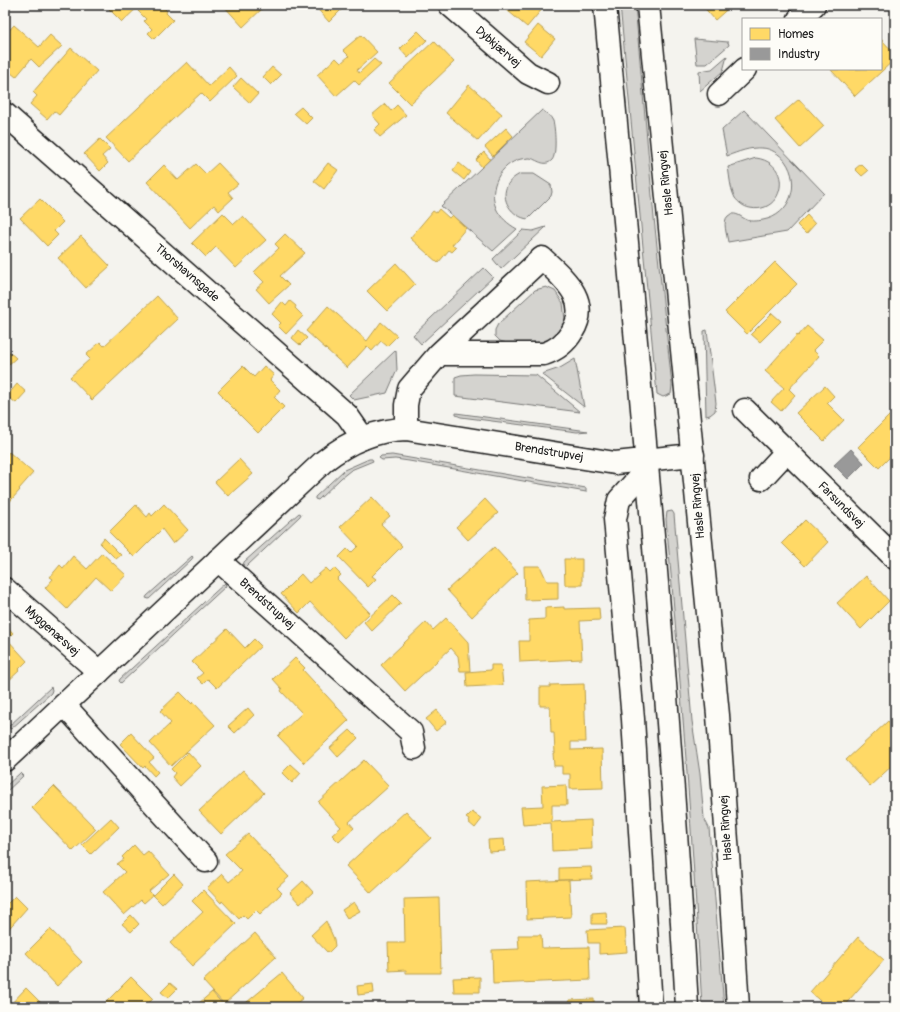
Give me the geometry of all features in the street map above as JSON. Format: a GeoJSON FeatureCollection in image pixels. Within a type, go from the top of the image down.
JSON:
{"type":"FeatureCollection","features":[{"type":"Feature","properties":{"kind":"street","name":"Dybkjærvej"},"geometry":{"type":"LineString","coordinates":[[450,5],[528,73],[548,83]]}},
{"type":"Feature","properties":{"kind":"street"},"geometry":{"type":"LineString","coordinates":[[605,5],[669,724],[687,1007]]}},
{"type":"Feature","properties":{"kind":"street","name":"Hasle Ringvej"},"geometry":{"type":"LineString","coordinates":[[648,5],[718,715],[738,1007]]}},
{"type":"Feature","properties":{"kind":"street"},"geometry":{"type":"LineString","coordinates":[[800,18],[814,5]]}},
{"type":"Feature","properties":{"kind":"street"},"geometry":{"type":"LineString","coordinates":[[719,94],[744,70]]}},
{"type":"Feature","properties":{"kind":"street","name":"Thorshavnsgade"},"geometry":{"type":"LineString","coordinates":[[5,114],[347,415],[363,438]]}},
{"type":"Feature","properties":{"kind":"street"},"geometry":{"type":"LineString","coordinates":[[406,429],[406,405],[409,389],[439,354],[542,258],[566,281],[574,291],[580,311],[578,321],[568,338],[561,346],[553,351],[544,354],[439,354]]}},
{"type":"Feature","properties":{"kind":"street","name":"Farsundsvej"},"geometry":{"type":"LineString","coordinates":[[745,410],[895,558]]}},
{"type":"Feature","properties":{"kind":"street","name":"Brendstrupvej"},"geometry":{"type":"LineString","coordinates":[[5,760],[324,461],[337,450],[350,443],[392,430],[406,429],[615,463],[693,455]]}},
{"type":"Feature","properties":{"kind":"street"},"geometry":{"type":"LineString","coordinates":[[761,479],[787,451]]}},
{"type":"Feature","properties":{"kind":"street"},"geometry":{"type":"LineString","coordinates":[[646,460],[642,473],[619,500],[615,519],[633,719],[651,1007]]}},
{"type":"Feature","properties":{"kind":"street","name":"Brendstrupvej"},"geometry":{"type":"LineString","coordinates":[[218,560],[411,732],[414,748]]}},
{"type":"Feature","properties":{"kind":"street","name":"Myggenæsvej"},"geometry":{"type":"LineString","coordinates":[[5,589],[98,672]]}},
{"type":"Feature","properties":{"kind":"street"},"geometry":{"type":"LineString","coordinates":[[64,705],[206,861]]}},
{"type":"Feature","properties":{"kind":"shaded area"},"geometry":{"type":"Polygon","coordinates":[[[620,5],[635,5],[654,218],[672,385],[671,394],[663,397],[657,394],[620,5]]]}},
{"type":"Feature","properties":{"kind":"shaded area"},"geometry":{"type":"Polygon","coordinates":[[[694,39],[728,42],[729,45],[707,64],[697,64],[694,39]]]}},
{"type":"Feature","properties":{"kind":"shaded area"},"geometry":{"type":"Polygon","coordinates":[[[727,56],[723,71],[700,91],[699,71],[712,69],[727,56]]]}},
{"type":"Feature","properties":{"kind":"shaded area"},"geometry":{"type":"Polygon","coordinates":[[[542,110],[550,116],[553,121],[555,141],[554,157],[546,163],[530,158],[521,159],[507,166],[502,171],[495,185],[494,200],[496,208],[507,223],[517,229],[493,251],[441,206],[542,110]]]}},
{"type":"Feature","properties":{"kind":"shaded area"},"geometry":{"type":"Polygon","coordinates":[[[744,110],[824,193],[787,232],[728,242],[725,221],[728,216],[735,214],[747,220],[754,221],[773,217],[786,205],[792,188],[790,170],[785,161],[771,150],[765,148],[753,148],[727,156],[722,130],[744,110]]]}},
{"type":"Feature","properties":{"kind":"shaded area"},"geometry":{"type":"Polygon","coordinates":[[[756,158],[768,162],[776,169],[780,178],[780,188],[777,197],[771,204],[762,208],[750,208],[740,203],[735,198],[731,187],[728,167],[756,158]]]}},
{"type":"Feature","properties":{"kind":"shaded area"},"geometry":{"type":"Polygon","coordinates":[[[520,174],[534,174],[551,185],[551,196],[528,219],[522,218],[512,211],[506,201],[505,196],[509,182],[520,174]]]}},
{"type":"Feature","properties":{"kind":"shaded area"},"geometry":{"type":"Polygon","coordinates":[[[546,227],[501,269],[493,259],[523,230],[533,231],[546,227]]]}},
{"type":"Feature","properties":{"kind":"shaded area"},"geometry":{"type":"Polygon","coordinates":[[[484,268],[493,277],[421,344],[413,335],[484,268]]]}},
{"type":"Feature","properties":{"kind":"shaded area"},"geometry":{"type":"Polygon","coordinates":[[[546,287],[555,291],[563,303],[565,320],[556,335],[546,342],[511,344],[500,341],[495,336],[495,330],[498,324],[535,290],[546,287]]]}},
{"type":"Feature","properties":{"kind":"shaded area"},"geometry":{"type":"Polygon","coordinates":[[[707,330],[716,403],[715,411],[706,416],[704,331],[707,330]]]}},
{"type":"Feature","properties":{"kind":"shaded area"},"geometry":{"type":"Polygon","coordinates":[[[396,350],[397,370],[387,393],[354,400],[349,395],[396,350]]]}},
{"type":"Feature","properties":{"kind":"shaded area"},"geometry":{"type":"Polygon","coordinates":[[[575,359],[584,407],[542,374],[560,368],[575,359]]]}},
{"type":"Feature","properties":{"kind":"shaded area"},"geometry":{"type":"Polygon","coordinates":[[[474,374],[536,375],[580,412],[455,396],[455,377],[474,374]]]}},
{"type":"Feature","properties":{"kind":"shaded area"},"geometry":{"type":"Polygon","coordinates":[[[456,413],[588,431],[577,432],[461,417],[456,415],[456,413]]]}},
{"type":"Feature","properties":{"kind":"shaded area"},"geometry":{"type":"Polygon","coordinates":[[[392,455],[586,488],[586,492],[409,461],[395,459],[382,460],[379,458],[381,456],[392,455]]]}},
{"type":"Feature","properties":{"kind":"shaded area"},"geometry":{"type":"Polygon","coordinates":[[[372,459],[373,461],[351,470],[318,500],[315,499],[315,497],[344,470],[372,459]]]}},
{"type":"Feature","properties":{"kind":"shaded area"},"geometry":{"type":"Polygon","coordinates":[[[672,511],[674,514],[692,721],[700,774],[704,818],[709,828],[724,1007],[702,1007],[695,885],[677,641],[666,519],[667,512],[672,511]]]}},
{"type":"Feature","properties":{"kind":"shaded area"},"geometry":{"type":"Polygon","coordinates":[[[299,513],[301,514],[300,516],[245,568],[243,566],[244,562],[299,513]]]}},
{"type":"Feature","properties":{"kind":"shaded area"},"geometry":{"type":"Polygon","coordinates":[[[192,556],[192,559],[149,599],[146,598],[147,596],[192,556]]]}},
{"type":"Feature","properties":{"kind":"shaded area"},"geometry":{"type":"Polygon","coordinates":[[[225,583],[226,586],[121,683],[119,681],[120,679],[225,583]]]}},
{"type":"Feature","properties":{"kind":"shaded area"},"geometry":{"type":"Polygon","coordinates":[[[51,687],[51,693],[11,729],[8,727],[51,687]]]}},
{"type":"Feature","properties":{"kind":"shaded area"},"geometry":{"type":"Polygon","coordinates":[[[20,773],[23,776],[5,793],[5,787],[20,773]]]}},
{"type":"Feature","properties":{"kind":"building: Homes"},"geometry":{"type":"Polygon","coordinates":[[[140,5],[122,22],[106,6],[140,5]]]}},
{"type":"Feature","properties":{"kind":"building: Homes"},"geometry":{"type":"Polygon","coordinates":[[[143,5],[161,5],[173,20],[154,39],[148,33],[152,29],[144,21],[146,19],[138,11],[143,5]]]}},
{"type":"Feature","properties":{"kind":"building: Homes"},"geometry":{"type":"Polygon","coordinates":[[[223,5],[266,5],[243,27],[223,5]]]}},
{"type":"Feature","properties":{"kind":"building: Homes"},"geometry":{"type":"Polygon","coordinates":[[[314,5],[346,5],[329,22],[314,5]]]}},
{"type":"Feature","properties":{"kind":"building: Homes"},"geometry":{"type":"Polygon","coordinates":[[[501,5],[540,5],[543,8],[527,27],[501,5]]]}},
{"type":"Feature","properties":{"kind":"building: Homes"},"geometry":{"type":"Polygon","coordinates":[[[702,5],[732,5],[715,20],[702,5]]]}},
{"type":"Feature","properties":{"kind":"building: Homes"},"geometry":{"type":"Polygon","coordinates":[[[14,25],[39,47],[50,35],[62,46],[39,67],[31,59],[16,77],[5,68],[5,35],[14,25]]]}},
{"type":"Feature","properties":{"kind":"building: Homes"},"geometry":{"type":"Polygon","coordinates":[[[538,25],[555,39],[541,56],[524,42],[538,25]]]}},
{"type":"Feature","properties":{"kind":"building: Homes"},"geometry":{"type":"Polygon","coordinates":[[[418,31],[427,40],[408,58],[400,49],[418,31]]]}},
{"type":"Feature","properties":{"kind":"building: Homes"},"geometry":{"type":"Polygon","coordinates":[[[361,35],[377,52],[357,70],[359,73],[374,59],[381,65],[359,85],[354,80],[336,96],[317,75],[336,58],[341,63],[349,56],[343,50],[361,35]]]}},
{"type":"Feature","properties":{"kind":"building: Homes"},"geometry":{"type":"Polygon","coordinates":[[[882,40],[895,54],[895,59],[855,96],[831,70],[882,70],[882,40]]]}},
{"type":"Feature","properties":{"kind":"building: Homes"},"geometry":{"type":"Polygon","coordinates":[[[434,41],[454,62],[410,104],[389,83],[434,41]]]}},
{"type":"Feature","properties":{"kind":"building: Homes"},"geometry":{"type":"Polygon","coordinates":[[[71,48],[97,71],[59,115],[54,111],[47,119],[30,104],[37,96],[33,92],[71,48]]]}},
{"type":"Feature","properties":{"kind":"building: Homes"},"geometry":{"type":"Polygon","coordinates":[[[187,62],[209,86],[229,67],[237,76],[210,102],[201,93],[128,161],[106,138],[187,62]]]}},
{"type":"Feature","properties":{"kind":"building: Homes"},"geometry":{"type":"Polygon","coordinates":[[[272,67],[281,75],[271,85],[263,77],[272,67]]]}},
{"type":"Feature","properties":{"kind":"building: Homes"},"geometry":{"type":"Polygon","coordinates":[[[241,78],[258,94],[250,103],[233,87],[241,78]]]}},
{"type":"Feature","properties":{"kind":"building: Homes"},"geometry":{"type":"Polygon","coordinates":[[[469,85],[502,114],[478,141],[446,113],[469,85]]]}},
{"type":"Feature","properties":{"kind":"building: Homes"},"geometry":{"type":"Polygon","coordinates":[[[799,99],[824,126],[800,148],[775,120],[799,99]]]}},
{"type":"Feature","properties":{"kind":"building: Homes"},"geometry":{"type":"Polygon","coordinates":[[[385,104],[391,111],[397,105],[406,115],[380,137],[374,130],[380,124],[372,115],[385,104]]]}},
{"type":"Feature","properties":{"kind":"building: Homes"},"geometry":{"type":"Polygon","coordinates":[[[301,107],[312,118],[306,124],[294,113],[301,107]]]}},
{"type":"Feature","properties":{"kind":"building: Homes"},"geometry":{"type":"Polygon","coordinates":[[[506,128],[513,136],[493,156],[485,147],[506,128]]]}},
{"type":"Feature","properties":{"kind":"building: Homes"},"geometry":{"type":"Polygon","coordinates":[[[100,139],[110,149],[102,156],[108,163],[100,171],[84,154],[100,139]]]}},
{"type":"Feature","properties":{"kind":"building: Homes"},"geometry":{"type":"Polygon","coordinates":[[[484,152],[490,159],[482,167],[476,160],[484,152]]]}},
{"type":"Feature","properties":{"kind":"building: Homes"},"geometry":{"type":"Polygon","coordinates":[[[218,163],[238,184],[228,192],[233,198],[219,211],[214,205],[190,228],[147,182],[164,165],[178,180],[196,164],[206,174],[218,163]]]}},
{"type":"Feature","properties":{"kind":"building: Homes"},"geometry":{"type":"Polygon","coordinates":[[[328,163],[338,170],[324,189],[314,181],[328,163]]]}},
{"type":"Feature","properties":{"kind":"building: Homes"},"geometry":{"type":"Polygon","coordinates":[[[459,163],[470,172],[464,180],[453,171],[459,163]]]}},
{"type":"Feature","properties":{"kind":"building: Homes"},"geometry":{"type":"Polygon","coordinates":[[[861,164],[868,171],[862,176],[855,169],[861,164]]]}},
{"type":"Feature","properties":{"kind":"building: Homes"},"geometry":{"type":"Polygon","coordinates":[[[40,199],[63,222],[54,231],[58,235],[47,246],[20,218],[40,199]]]}},
{"type":"Feature","properties":{"kind":"building: Homes"},"geometry":{"type":"Polygon","coordinates":[[[439,209],[449,218],[452,215],[466,228],[452,245],[456,248],[452,252],[449,250],[438,263],[410,238],[433,211],[436,213],[439,209]]]}},
{"type":"Feature","properties":{"kind":"building: Homes"},"geometry":{"type":"Polygon","coordinates":[[[223,213],[234,224],[243,216],[266,240],[236,268],[216,247],[206,257],[192,243],[223,213]]]}},
{"type":"Feature","properties":{"kind":"building: Homes"},"geometry":{"type":"Polygon","coordinates":[[[807,215],[815,224],[806,234],[797,225],[807,215]]]}},
{"type":"Feature","properties":{"kind":"building: Homes"},"geometry":{"type":"Polygon","coordinates":[[[285,234],[305,253],[280,276],[289,285],[269,303],[256,289],[264,282],[254,272],[279,248],[275,244],[285,234]]]}},
{"type":"Feature","properties":{"kind":"building: Homes"},"geometry":{"type":"Polygon","coordinates":[[[81,236],[110,266],[86,288],[58,258],[81,236]]]}},
{"type":"Feature","properties":{"kind":"building: Homes"},"geometry":{"type":"Polygon","coordinates":[[[775,262],[797,284],[747,334],[725,312],[775,262]]]}},
{"type":"Feature","properties":{"kind":"building: Homes"},"geometry":{"type":"Polygon","coordinates":[[[396,263],[415,284],[387,311],[367,291],[396,263]]]}},
{"type":"Feature","properties":{"kind":"building: Homes"},"geometry":{"type":"Polygon","coordinates":[[[157,296],[178,319],[92,400],[70,377],[90,359],[86,355],[100,342],[104,346],[157,296]]]}},
{"type":"Feature","properties":{"kind":"building: Homes"},"geometry":{"type":"Polygon","coordinates":[[[290,301],[296,306],[295,308],[303,316],[286,334],[278,326],[281,323],[272,314],[282,302],[286,306],[290,301]]]}},
{"type":"Feature","properties":{"kind":"building: Homes"},"geometry":{"type":"Polygon","coordinates":[[[328,306],[367,341],[381,322],[397,336],[387,346],[381,341],[372,351],[367,346],[347,368],[306,331],[328,306]]]}},
{"type":"Feature","properties":{"kind":"building: Homes"},"geometry":{"type":"Polygon","coordinates":[[[772,313],[781,321],[760,342],[751,334],[772,313]]]}},
{"type":"Feature","properties":{"kind":"building: Homes"},"geometry":{"type":"Polygon","coordinates":[[[807,326],[823,340],[813,350],[819,356],[789,389],[795,395],[781,411],[771,402],[784,388],[765,371],[807,326]]]}},
{"type":"Feature","properties":{"kind":"building: Homes"},"geometry":{"type":"Polygon","coordinates":[[[298,330],[307,338],[300,345],[292,338],[298,330]]]}},
{"type":"Feature","properties":{"kind":"building: Homes"},"geometry":{"type":"Polygon","coordinates":[[[7,350],[16,358],[7,366],[5,364],[5,351],[7,350]]]}},
{"type":"Feature","properties":{"kind":"building: Homes"},"geometry":{"type":"Polygon","coordinates":[[[243,366],[254,377],[264,366],[274,375],[270,380],[280,390],[274,397],[284,407],[258,433],[222,397],[223,396],[218,391],[243,366]]]}},
{"type":"Feature","properties":{"kind":"building: Homes"},"geometry":{"type":"Polygon","coordinates":[[[17,384],[26,392],[16,403],[7,396],[17,384]]]}},
{"type":"Feature","properties":{"kind":"building: Homes"},"geometry":{"type":"Polygon","coordinates":[[[825,386],[834,396],[827,403],[844,420],[824,441],[796,413],[825,386]]]}},
{"type":"Feature","properties":{"kind":"building: Homes"},"geometry":{"type":"Polygon","coordinates":[[[895,410],[895,452],[879,468],[858,447],[895,410]]]}},
{"type":"Feature","properties":{"kind":"building: Homes"},"geometry":{"type":"Polygon","coordinates":[[[9,452],[33,473],[5,507],[5,457],[9,452]]]}},
{"type":"Feature","properties":{"kind":"building: Homes"},"geometry":{"type":"Polygon","coordinates":[[[239,459],[253,474],[228,496],[215,482],[239,459]]]}},
{"type":"Feature","properties":{"kind":"building: Homes"},"geometry":{"type":"Polygon","coordinates":[[[372,497],[390,516],[381,524],[402,546],[372,576],[376,579],[368,587],[339,557],[347,549],[351,553],[358,546],[340,527],[372,497]]]}},
{"type":"Feature","properties":{"kind":"building: Homes"},"geometry":{"type":"Polygon","coordinates":[[[485,499],[498,513],[468,540],[456,527],[485,499]]]}},
{"type":"Feature","properties":{"kind":"building: Homes"},"geometry":{"type":"Polygon","coordinates":[[[164,504],[188,530],[173,544],[162,529],[134,557],[109,532],[136,505],[147,517],[150,513],[152,516],[164,504]]]}},
{"type":"Feature","properties":{"kind":"building: Homes"},"geometry":{"type":"Polygon","coordinates":[[[805,520],[828,542],[805,566],[782,543],[805,520]]]}},
{"type":"Feature","properties":{"kind":"building: Homes"},"geometry":{"type":"Polygon","coordinates":[[[104,538],[121,555],[116,559],[100,543],[104,538]]]}},
{"type":"Feature","properties":{"kind":"building: Homes"},"geometry":{"type":"Polygon","coordinates":[[[494,547],[518,573],[472,617],[447,590],[494,547]]]}},
{"type":"Feature","properties":{"kind":"building: Homes"},"geometry":{"type":"Polygon","coordinates":[[[102,553],[126,575],[111,591],[96,577],[67,609],[45,588],[53,579],[50,577],[60,565],[63,568],[73,556],[87,569],[102,553]]]}},
{"type":"Feature","properties":{"kind":"building: Homes"},"geometry":{"type":"Polygon","coordinates":[[[564,559],[582,559],[582,585],[565,585],[564,559]]]}},
{"type":"Feature","properties":{"kind":"building: Homes"},"geometry":{"type":"Polygon","coordinates":[[[524,566],[540,566],[547,581],[558,581],[558,599],[525,600],[524,566]]]}},
{"type":"Feature","properties":{"kind":"building: Homes"},"geometry":{"type":"Polygon","coordinates":[[[326,568],[330,572],[334,568],[341,575],[337,579],[370,613],[344,638],[310,602],[299,613],[281,594],[301,574],[309,583],[326,568]]]}},
{"type":"Feature","properties":{"kind":"building: Homes"},"geometry":{"type":"Polygon","coordinates":[[[866,576],[889,601],[861,629],[837,603],[866,576]]]}},
{"type":"Feature","properties":{"kind":"building: Homes"},"geometry":{"type":"Polygon","coordinates":[[[393,595],[401,603],[372,631],[364,622],[393,595]]]}},
{"type":"Feature","properties":{"kind":"building: Homes"},"geometry":{"type":"Polygon","coordinates":[[[564,607],[564,609],[599,608],[600,620],[580,621],[582,659],[520,662],[519,641],[529,641],[529,620],[545,619],[545,608],[564,607]]]}},
{"type":"Feature","properties":{"kind":"building: Homes"},"geometry":{"type":"Polygon","coordinates":[[[446,618],[468,642],[470,671],[460,671],[458,656],[451,648],[405,691],[381,665],[426,622],[433,630],[446,618]]]}},
{"type":"Feature","properties":{"kind":"building: Homes"},"geometry":{"type":"Polygon","coordinates":[[[5,624],[13,633],[7,639],[27,661],[5,684],[5,624]]]}},
{"type":"Feature","properties":{"kind":"building: Homes"},"geometry":{"type":"Polygon","coordinates":[[[227,629],[245,648],[254,639],[261,646],[217,688],[208,679],[203,684],[197,678],[203,673],[192,662],[227,629]]]}},
{"type":"Feature","properties":{"kind":"building: Homes"},"geometry":{"type":"Polygon","coordinates":[[[295,658],[305,668],[303,670],[349,720],[304,763],[278,736],[302,713],[281,691],[282,689],[273,679],[295,658]]]}},
{"type":"Feature","properties":{"kind":"building: Homes"},"geometry":{"type":"Polygon","coordinates":[[[491,665],[501,665],[503,685],[467,687],[466,672],[491,670],[491,665]]]}},
{"type":"Feature","properties":{"kind":"building: Homes"},"geometry":{"type":"Polygon","coordinates":[[[584,684],[586,742],[571,742],[571,750],[602,749],[603,788],[570,789],[570,774],[562,774],[562,766],[554,766],[554,733],[551,733],[550,706],[540,706],[540,687],[550,687],[550,685],[584,684]]]}},
{"type":"Feature","properties":{"kind":"building: Homes"},"geometry":{"type":"Polygon","coordinates":[[[180,692],[192,704],[193,702],[215,725],[171,766],[150,743],[171,723],[160,711],[180,692]]]}},
{"type":"Feature","properties":{"kind":"building: Homes"},"geometry":{"type":"Polygon","coordinates":[[[248,708],[254,715],[235,733],[228,726],[248,708]]]}},
{"type":"Feature","properties":{"kind":"building: Homes"},"geometry":{"type":"Polygon","coordinates":[[[437,710],[447,722],[436,731],[426,719],[437,710]]]}},
{"type":"Feature","properties":{"kind":"building: Homes"},"geometry":{"type":"Polygon","coordinates":[[[888,721],[895,729],[895,763],[870,786],[846,760],[888,721]]]}},
{"type":"Feature","properties":{"kind":"building: Homes"},"geometry":{"type":"Polygon","coordinates":[[[350,730],[358,738],[338,757],[330,748],[350,730]]]}},
{"type":"Feature","properties":{"kind":"building: Homes"},"geometry":{"type":"Polygon","coordinates":[[[131,733],[154,758],[149,762],[158,772],[154,776],[145,766],[143,768],[120,744],[131,733]]]}},
{"type":"Feature","properties":{"kind":"building: Homes"},"geometry":{"type":"Polygon","coordinates":[[[188,752],[201,766],[180,786],[172,777],[175,773],[171,769],[188,752]]]}},
{"type":"Feature","properties":{"kind":"building: Homes"},"geometry":{"type":"Polygon","coordinates":[[[364,760],[389,786],[349,822],[354,828],[339,842],[332,835],[341,827],[318,802],[364,760]]]}},
{"type":"Feature","properties":{"kind":"building: Homes"},"geometry":{"type":"Polygon","coordinates":[[[291,764],[301,773],[292,783],[282,773],[291,764]]]}},
{"type":"Feature","properties":{"kind":"building: Homes"},"geometry":{"type":"Polygon","coordinates":[[[243,770],[264,793],[221,834],[199,811],[243,770]]]}},
{"type":"Feature","properties":{"kind":"building: Homes"},"geometry":{"type":"Polygon","coordinates":[[[566,785],[567,805],[552,805],[552,822],[591,820],[592,849],[552,851],[551,823],[523,825],[521,807],[543,806],[542,786],[566,785]]]}},
{"type":"Feature","properties":{"kind":"building: Homes"},"geometry":{"type":"Polygon","coordinates":[[[54,786],[96,829],[73,851],[32,808],[54,786]]]}},
{"type":"Feature","properties":{"kind":"building: Homes"},"geometry":{"type":"Polygon","coordinates":[[[406,811],[431,838],[371,893],[346,866],[406,811]]]}},
{"type":"Feature","properties":{"kind":"building: Homes"},"geometry":{"type":"Polygon","coordinates":[[[472,812],[482,819],[475,828],[466,818],[472,812]]]}},
{"type":"Feature","properties":{"kind":"building: Homes"},"geometry":{"type":"Polygon","coordinates":[[[111,818],[119,827],[91,854],[82,845],[111,818]]]}},
{"type":"Feature","properties":{"kind":"building: Homes"},"geometry":{"type":"Polygon","coordinates":[[[248,834],[289,877],[277,888],[282,893],[260,914],[256,910],[247,919],[243,915],[239,919],[207,888],[222,874],[229,882],[242,871],[225,854],[248,834]]]}},
{"type":"Feature","properties":{"kind":"building: Homes"},"geometry":{"type":"Polygon","coordinates":[[[504,839],[505,851],[489,852],[488,840],[504,839]]]}},
{"type":"Feature","properties":{"kind":"building: Homes"},"geometry":{"type":"Polygon","coordinates":[[[134,845],[143,855],[148,851],[169,874],[149,891],[153,895],[144,903],[141,900],[124,915],[103,892],[125,872],[117,864],[124,859],[122,857],[134,845]]]}},
{"type":"Feature","properties":{"kind":"building: Homes"},"geometry":{"type":"Polygon","coordinates":[[[591,867],[592,879],[559,880],[559,868],[591,867]]]}},
{"type":"Feature","properties":{"kind":"building: Homes"},"geometry":{"type":"Polygon","coordinates":[[[174,874],[183,884],[162,904],[153,895],[174,874]]]}},
{"type":"Feature","properties":{"kind":"building: Homes"},"geometry":{"type":"Polygon","coordinates":[[[569,880],[571,917],[527,919],[526,882],[569,880]]]}},
{"type":"Feature","properties":{"kind":"building: Homes"},"geometry":{"type":"Polygon","coordinates":[[[303,881],[313,892],[300,904],[290,893],[303,881]]]}},
{"type":"Feature","properties":{"kind":"building: Homes"},"geometry":{"type":"Polygon","coordinates":[[[203,890],[236,924],[192,966],[170,943],[203,912],[192,901],[203,890]]]}},
{"type":"Feature","properties":{"kind":"building: Homes"},"geometry":{"type":"Polygon","coordinates":[[[15,896],[27,908],[5,933],[5,903],[7,904],[15,896]]]}},
{"type":"Feature","properties":{"kind":"building: Homes"},"geometry":{"type":"Polygon","coordinates":[[[439,898],[441,973],[406,973],[406,970],[389,971],[388,943],[405,943],[404,899],[439,898]]]}},
{"type":"Feature","properties":{"kind":"building: Homes"},"geometry":{"type":"Polygon","coordinates":[[[354,902],[360,911],[347,918],[342,910],[354,902]]]}},
{"type":"Feature","properties":{"kind":"building: Homes"},"geometry":{"type":"Polygon","coordinates":[[[606,912],[607,924],[592,924],[592,913],[606,912]]]}},
{"type":"Feature","properties":{"kind":"building: Homes"},"geometry":{"type":"Polygon","coordinates":[[[131,915],[139,924],[131,932],[122,924],[131,915]]]}},
{"type":"Feature","properties":{"kind":"building: Homes"},"geometry":{"type":"Polygon","coordinates":[[[326,921],[334,939],[335,946],[328,953],[311,935],[326,921]]]}},
{"type":"Feature","properties":{"kind":"building: Homes"},"geometry":{"type":"Polygon","coordinates":[[[625,928],[627,952],[599,954],[599,943],[588,943],[587,930],[625,928]]]}},
{"type":"Feature","properties":{"kind":"building: Homes"},"geometry":{"type":"Polygon","coordinates":[[[50,929],[82,962],[57,986],[26,953],[50,929]]]}},
{"type":"Feature","properties":{"kind":"building: Homes"},"geometry":{"type":"Polygon","coordinates":[[[255,933],[276,957],[224,1004],[203,981],[255,933]]]}},
{"type":"Feature","properties":{"kind":"building: Homes"},"geometry":{"type":"Polygon","coordinates":[[[518,935],[541,935],[542,948],[589,947],[590,980],[493,984],[492,950],[519,949],[518,935]]]}},
{"type":"Feature","properties":{"kind":"building: Homes"},"geometry":{"type":"Polygon","coordinates":[[[858,937],[884,960],[843,1007],[827,1007],[810,992],[858,937]]]}},
{"type":"Feature","properties":{"kind":"building: Homes"},"geometry":{"type":"Polygon","coordinates":[[[282,973],[303,998],[292,1007],[241,1007],[282,973]]]}},
{"type":"Feature","properties":{"kind":"building: Homes"},"geometry":{"type":"Polygon","coordinates":[[[131,977],[153,999],[144,1007],[107,1007],[104,1004],[131,977]]]}},
{"type":"Feature","properties":{"kind":"building: Homes"},"geometry":{"type":"Polygon","coordinates":[[[480,977],[480,992],[454,992],[453,978],[480,977]]]}},
{"type":"Feature","properties":{"kind":"building: Homes"},"geometry":{"type":"Polygon","coordinates":[[[170,983],[177,989],[168,998],[161,992],[170,983]]]}},
{"type":"Feature","properties":{"kind":"building: Homes"},"geometry":{"type":"Polygon","coordinates":[[[373,984],[374,993],[358,995],[357,986],[373,984]]]}},
{"type":"Feature","properties":{"kind":"building: Homes"},"geometry":{"type":"Polygon","coordinates":[[[26,988],[44,1006],[8,1007],[26,988]]]}},
{"type":"Feature","properties":{"kind":"building: Homes"},"geometry":{"type":"Polygon","coordinates":[[[212,992],[225,1007],[200,1007],[198,1004],[212,992]]]}},
{"type":"Feature","properties":{"kind":"building: Homes"},"geometry":{"type":"Polygon","coordinates":[[[594,999],[594,1007],[569,1007],[569,1000],[594,999]]]}},
{"type":"Feature","properties":{"kind":"building: Industry"},"geometry":{"type":"Polygon","coordinates":[[[851,449],[864,463],[848,479],[834,465],[851,449]]]}}]}
